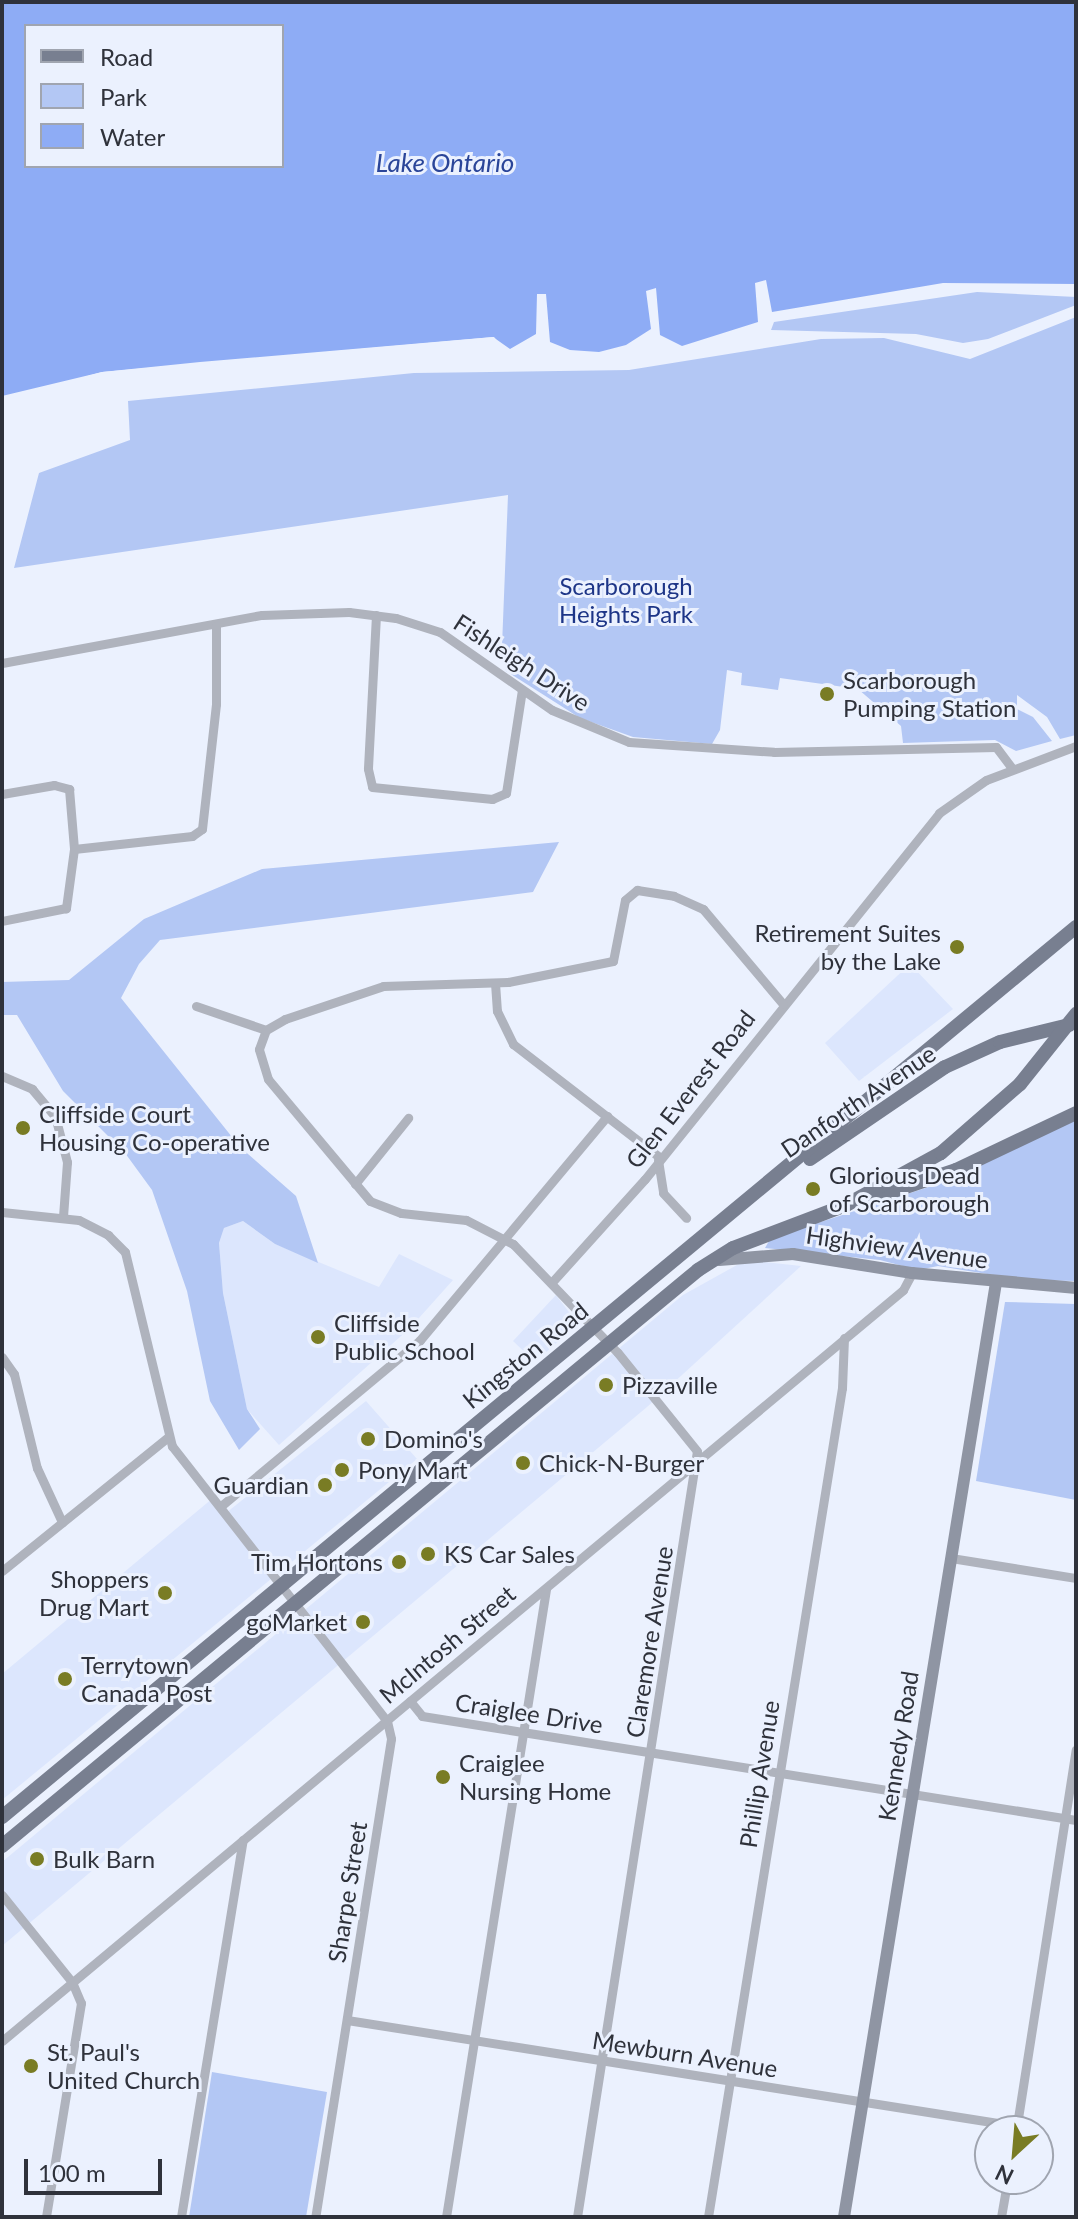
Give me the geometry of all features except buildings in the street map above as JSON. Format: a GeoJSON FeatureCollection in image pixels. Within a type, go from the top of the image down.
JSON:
{"type":"FeatureCollection","features":[{"type":"Feature","properties":{"kind":"main road","name":"Kingston Road"},"geometry":{"type":"LineString","coordinates":[[2,1817],[1076,927]]}},
{"type":"Feature","properties":{"kind":"main road","name":"Kingston Road"},"geometry":{"type":"LineString","coordinates":[[2,1846],[607,1342],[713,1261],[761,1236],[846,1205],[916,1169],[965,1134],[1020,1084],[1076,1014]]}},
{"type":"Feature","properties":{"kind":"main road","name":"Danforth Avenue"},"geometry":{"type":"LineString","coordinates":[[759,1192],[903,1091],[981,1050],[1020,1036],[1076,1023]]}},
{"type":"Feature","properties":{"kind":"main road"},"geometry":{"type":"LineString","coordinates":[[846,1205],[945,1174],[1076,1113]]}},
{"type":"Feature","properties":{"kind":"street","name":"Fishleigh Drive"},"geometry":{"type":"LineString","coordinates":[[2,663],[304,612],[376,615],[440,632],[522,690],[578,723],[651,746],[774,752],[988,746],[1001,749],[1012,768]]}},
{"type":"Feature","properties":{"kind":"street"},"geometry":{"type":"LineString","coordinates":[[376,615],[368,769],[372,787],[492,799],[506,793],[522,690]]}},
{"type":"Feature","properties":{"kind":"street"},"geometry":{"type":"LineString","coordinates":[[74,849],[178,838],[202,829],[216,704],[216,626]]}},
{"type":"Feature","properties":{"kind":"street","name":"Glen Everest Road"},"geometry":{"type":"LineString","coordinates":[[553,1281],[659,1157],[939,813],[974,786],[1012,768],[1076,746]]}},
{"type":"Feature","properties":{"kind":"street"},"geometry":{"type":"LineString","coordinates":[[2,794],[64,786],[74,801],[74,849],[66,908],[2,921]]}},
{"type":"Feature","properties":{"kind":"street"},"geometry":{"type":"LineString","coordinates":[[698,1458],[690,1437],[553,1281],[503,1238],[466,1220],[386,1210],[355,1184],[263,1073],[258,1057],[266,1030],[304,1010],[383,986],[446,980],[495,983],[613,961],[625,900],[637,890],[674,896],[703,909],[783,1004]]}},
{"type":"Feature","properties":{"kind":"street"},"geometry":{"type":"LineString","coordinates":[[495,983],[497,1011],[513,1044],[659,1157],[663,1193],[686,1218]]}},
{"type":"Feature","properties":{"kind":"street"},"geometry":{"type":"LineString","coordinates":[[196,1006],[266,1030]]}},
{"type":"Feature","properties":{"kind":"street"},"geometry":{"type":"LineString","coordinates":[[2,1076],[32,1089],[55,1116],[67,1162],[63,1217]]}},
{"type":"Feature","properties":{"kind":"street"},"geometry":{"type":"LineString","coordinates":[[221,1506],[420,1340],[607,1116]]}},
{"type":"Feature","properties":{"kind":"street"},"geometry":{"type":"LineString","coordinates":[[355,1184],[408,1118]]}},
{"type":"Feature","properties":{"kind":"street"},"geometry":{"type":"LineString","coordinates":[[2,1212],[63,1217],[92,1225],[125,1252],[168,1437],[387,1721]]}},
{"type":"Feature","properties":{"kind":"street","name":"Highview Avenue"},"geometry":{"type":"LineString","coordinates":[[713,1261],[770,1253],[817,1256],[912,1273],[1076,1288]]}},
{"type":"Feature","properties":{"kind":"street","name":"McIntosh Street"},"geometry":{"type":"LineString","coordinates":[[2,2041],[903,1290],[912,1273]]}},
{"type":"Feature","properties":{"kind":"street","name":"Kennedy Road"},"geometry":{"type":"LineString","coordinates":[[844,2217],[996,1283]]}},
{"type":"Feature","properties":{"kind":"street","name":"Phillip Avenue"},"geometry":{"type":"LineString","coordinates":[[708,2217],[842,1388],[844,1338]]}},
{"type":"Feature","properties":{"kind":"street"},"geometry":{"type":"LineString","coordinates":[[2,1357],[14,1374],[37,1468],[62,1522]]}},
{"type":"Feature","properties":{"kind":"street"},"geometry":{"type":"LineString","coordinates":[[2,1571],[168,1437]]}},
{"type":"Feature","properties":{"kind":"street","name":"Claremore Avenue"},"geometry":{"type":"LineString","coordinates":[[577,2217],[698,1458]]}},
{"type":"Feature","properties":{"kind":"street"},"geometry":{"type":"LineString","coordinates":[[951,1558],[1076,1578]]}},
{"type":"Feature","properties":{"kind":"street"},"geometry":{"type":"LineString","coordinates":[[446,2217],[546,1589]]}},
{"type":"Feature","properties":{"kind":"street","name":"Craiglee Drive"},"geometry":{"type":"LineString","coordinates":[[410,1701],[422,1716],[1076,1820]]}},
{"type":"Feature","properties":{"kind":"street","name":"Sharpe Street"},"geometry":{"type":"LineString","coordinates":[[315,2217],[391,1739],[387,1721]]}},
{"type":"Feature","properties":{"kind":"street"},"geometry":{"type":"LineString","coordinates":[[1018,2115],[1076,1750]]}},
{"type":"Feature","properties":{"kind":"street"},"geometry":{"type":"LineString","coordinates":[[181,2217],[243,1840]]}},
{"type":"Feature","properties":{"kind":"street"},"geometry":{"type":"LineString","coordinates":[[2,1895],[72,1982],[81,2003],[46,2217]]}},
{"type":"Feature","properties":{"kind":"street","name":"Mewburn Avenue"},"geometry":{"type":"LineString","coordinates":[[347,2020],[974,2121]]}},
{"type":"Feature","properties":{"kind":"street"},"geometry":{"type":"LineString","coordinates":[[1001,2217],[1005,2195]]}},
{"type":"Feature","properties":{"kind":"shaded area"},"geometry":{"type":"Polygon","coordinates":[[[910,964],[953,1009],[859,1081],[825,1043],[910,964]]]}},
{"type":"Feature","properties":{"kind":"shaded area","name":"Cliffside Public School"},"geometry":{"type":"Polygon","coordinates":[[[243,1221],[275,1244],[379,1287],[399,1254],[453,1280],[410,1328],[279,1445],[247,1409],[223,1293],[219,1243],[224,1228],[243,1221]]]}},
{"type":"Feature","properties":{"kind":"shaded area"},"geometry":{"type":"Polygon","coordinates":[[[746,1260],[801,1266],[647,1407],[2,1946],[2,1862],[683,1295],[746,1260]]]}},
{"type":"Feature","properties":{"kind":"shaded area"},"geometry":{"type":"Polygon","coordinates":[[[556,1295],[578,1324],[535,1362],[513,1341],[556,1295]]]}},
{"type":"Feature","properties":{"kind":"shaded area"},"geometry":{"type":"Polygon","coordinates":[[[366,1401],[417,1459],[2,1800],[2,1674],[213,1498],[226,1513],[366,1401]]]}},
{"type":"Feature","properties":{"kind":"green space"},"geometry":{"type":"Polygon","coordinates":[[[977,292],[1076,297],[1076,305],[988,339],[963,343],[916,334],[771,330],[774,322],[977,292]]]}},
{"type":"Feature","properties":{"kind":"green space","name":"Scarborough Heights Park"},"geometry":{"type":"Polygon","coordinates":[[[1076,317],[1076,735],[1060,739],[1047,717],[1017,695],[1017,709],[1033,717],[1052,741],[1016,751],[995,740],[903,743],[901,726],[858,689],[780,678],[778,690],[741,685],[742,673],[727,670],[720,730],[712,744],[633,737],[580,718],[506,671],[502,646],[508,495],[14,568],[39,473],[130,440],[128,401],[414,373],[629,370],[821,339],[884,338],[970,359],[1076,317]]]}},
{"type":"Feature","properties":{"kind":"green space"},"geometry":{"type":"Polygon","coordinates":[[[559,842],[533,892],[160,940],[139,964],[121,998],[240,1147],[296,1196],[318,1263],[275,1244],[243,1221],[224,1228],[219,1243],[223,1293],[247,1409],[260,1429],[239,1450],[210,1401],[187,1291],[152,1190],[125,1153],[63,1091],[17,1015],[2,1015],[2,982],[69,980],[144,919],[262,869],[559,842]]]}},
{"type":"Feature","properties":{"kind":"green space"},"geometry":{"type":"Polygon","coordinates":[[[1076,1119],[1076,1281],[1024,1280],[938,1266],[918,1270],[880,1260],[765,1248],[769,1241],[793,1231],[938,1184],[1076,1119]]]}},
{"type":"Feature","properties":{"kind":"green space"},"geometry":{"type":"Polygon","coordinates":[[[1005,1302],[1076,1304],[1076,1500],[976,1481],[1005,1302]]]}},
{"type":"Feature","properties":{"kind":"green space"},"geometry":{"type":"Polygon","coordinates":[[[212,2072],[327,2092],[306,2217],[189,2217],[212,2072]]]}},
{"type":"Feature","properties":{"kind":"water","name":"Lake Ontario"},"geometry":{"type":"Polygon","coordinates":[[[2,2],[1076,2],[1076,284],[943,283],[772,312],[766,280],[755,283],[758,322],[682,346],[660,335],[656,288],[646,291],[651,329],[626,345],[599,352],[570,350],[550,342],[546,294],[537,294],[536,334],[510,349],[493,337],[102,372],[2,396],[2,2]]]}},
{"type":"Feature","properties":{"kind":"pier"},"geometry":{"type":"Polygon","coordinates":[[[494,337],[504,349],[492,341],[200,366],[103,376],[2,400],[102,372],[494,337]]]}},
{"type":"Feature","properties":{"kind":"place","name":"Scarborough Pumping Station"},"geometry":{"type":"Point","coordinates":[827,694]}},
{"type":"Feature","properties":{"kind":"place","name":"Retirement Suites by the Lake"},"geometry":{"type":"Point","coordinates":[957,947]}},
{"type":"Feature","properties":{"kind":"place","name":"Cliffside Court Housing Co-operative"},"geometry":{"type":"Point","coordinates":[23,1128]}},
{"type":"Feature","properties":{"kind":"place","name":"Glorious Dead of Scarborough"},"geometry":{"type":"Point","coordinates":[813,1189]}},
{"type":"Feature","properties":{"kind":"place","name":"Cliffside Public School"},"geometry":{"type":"Point","coordinates":[318,1337]}},
{"type":"Feature","properties":{"kind":"place","name":"Pizzaville"},"geometry":{"type":"Point","coordinates":[606,1385]}},
{"type":"Feature","properties":{"kind":"place","name":"Domino's"},"geometry":{"type":"Point","coordinates":[368,1439]}},
{"type":"Feature","properties":{"kind":"place","name":"Chick-N-Burger"},"geometry":{"type":"Point","coordinates":[523,1463]}},
{"type":"Feature","properties":{"kind":"place","name":"Pony Mart"},"geometry":{"type":"Point","coordinates":[342,1470]}},
{"type":"Feature","properties":{"kind":"place","name":"Guardian"},"geometry":{"type":"Point","coordinates":[325,1485]}},
{"type":"Feature","properties":{"kind":"place","name":"KS Car Sales"},"geometry":{"type":"Point","coordinates":[428,1554]}},
{"type":"Feature","properties":{"kind":"place","name":"Tim Hortons"},"geometry":{"type":"Point","coordinates":[399,1562]}},
{"type":"Feature","properties":{"kind":"place","name":"Shoppers Drug Mart"},"geometry":{"type":"Point","coordinates":[165,1593]}},
{"type":"Feature","properties":{"kind":"place","name":"goMarket"},"geometry":{"type":"Point","coordinates":[363,1622]}},
{"type":"Feature","properties":{"kind":"place","name":"Terrytown Canada Post"},"geometry":{"type":"Point","coordinates":[65,1679]}},
{"type":"Feature","properties":{"kind":"place","name":"Craiglee Nursing Home"},"geometry":{"type":"Point","coordinates":[443,1777]}},
{"type":"Feature","properties":{"kind":"place","name":"Bulk Barn"},"geometry":{"type":"Point","coordinates":[37,1859]}},
{"type":"Feature","properties":{"kind":"place","name":"St. Paul's United Church"},"geometry":{"type":"Point","coordinates":[31,2066]}}]}
